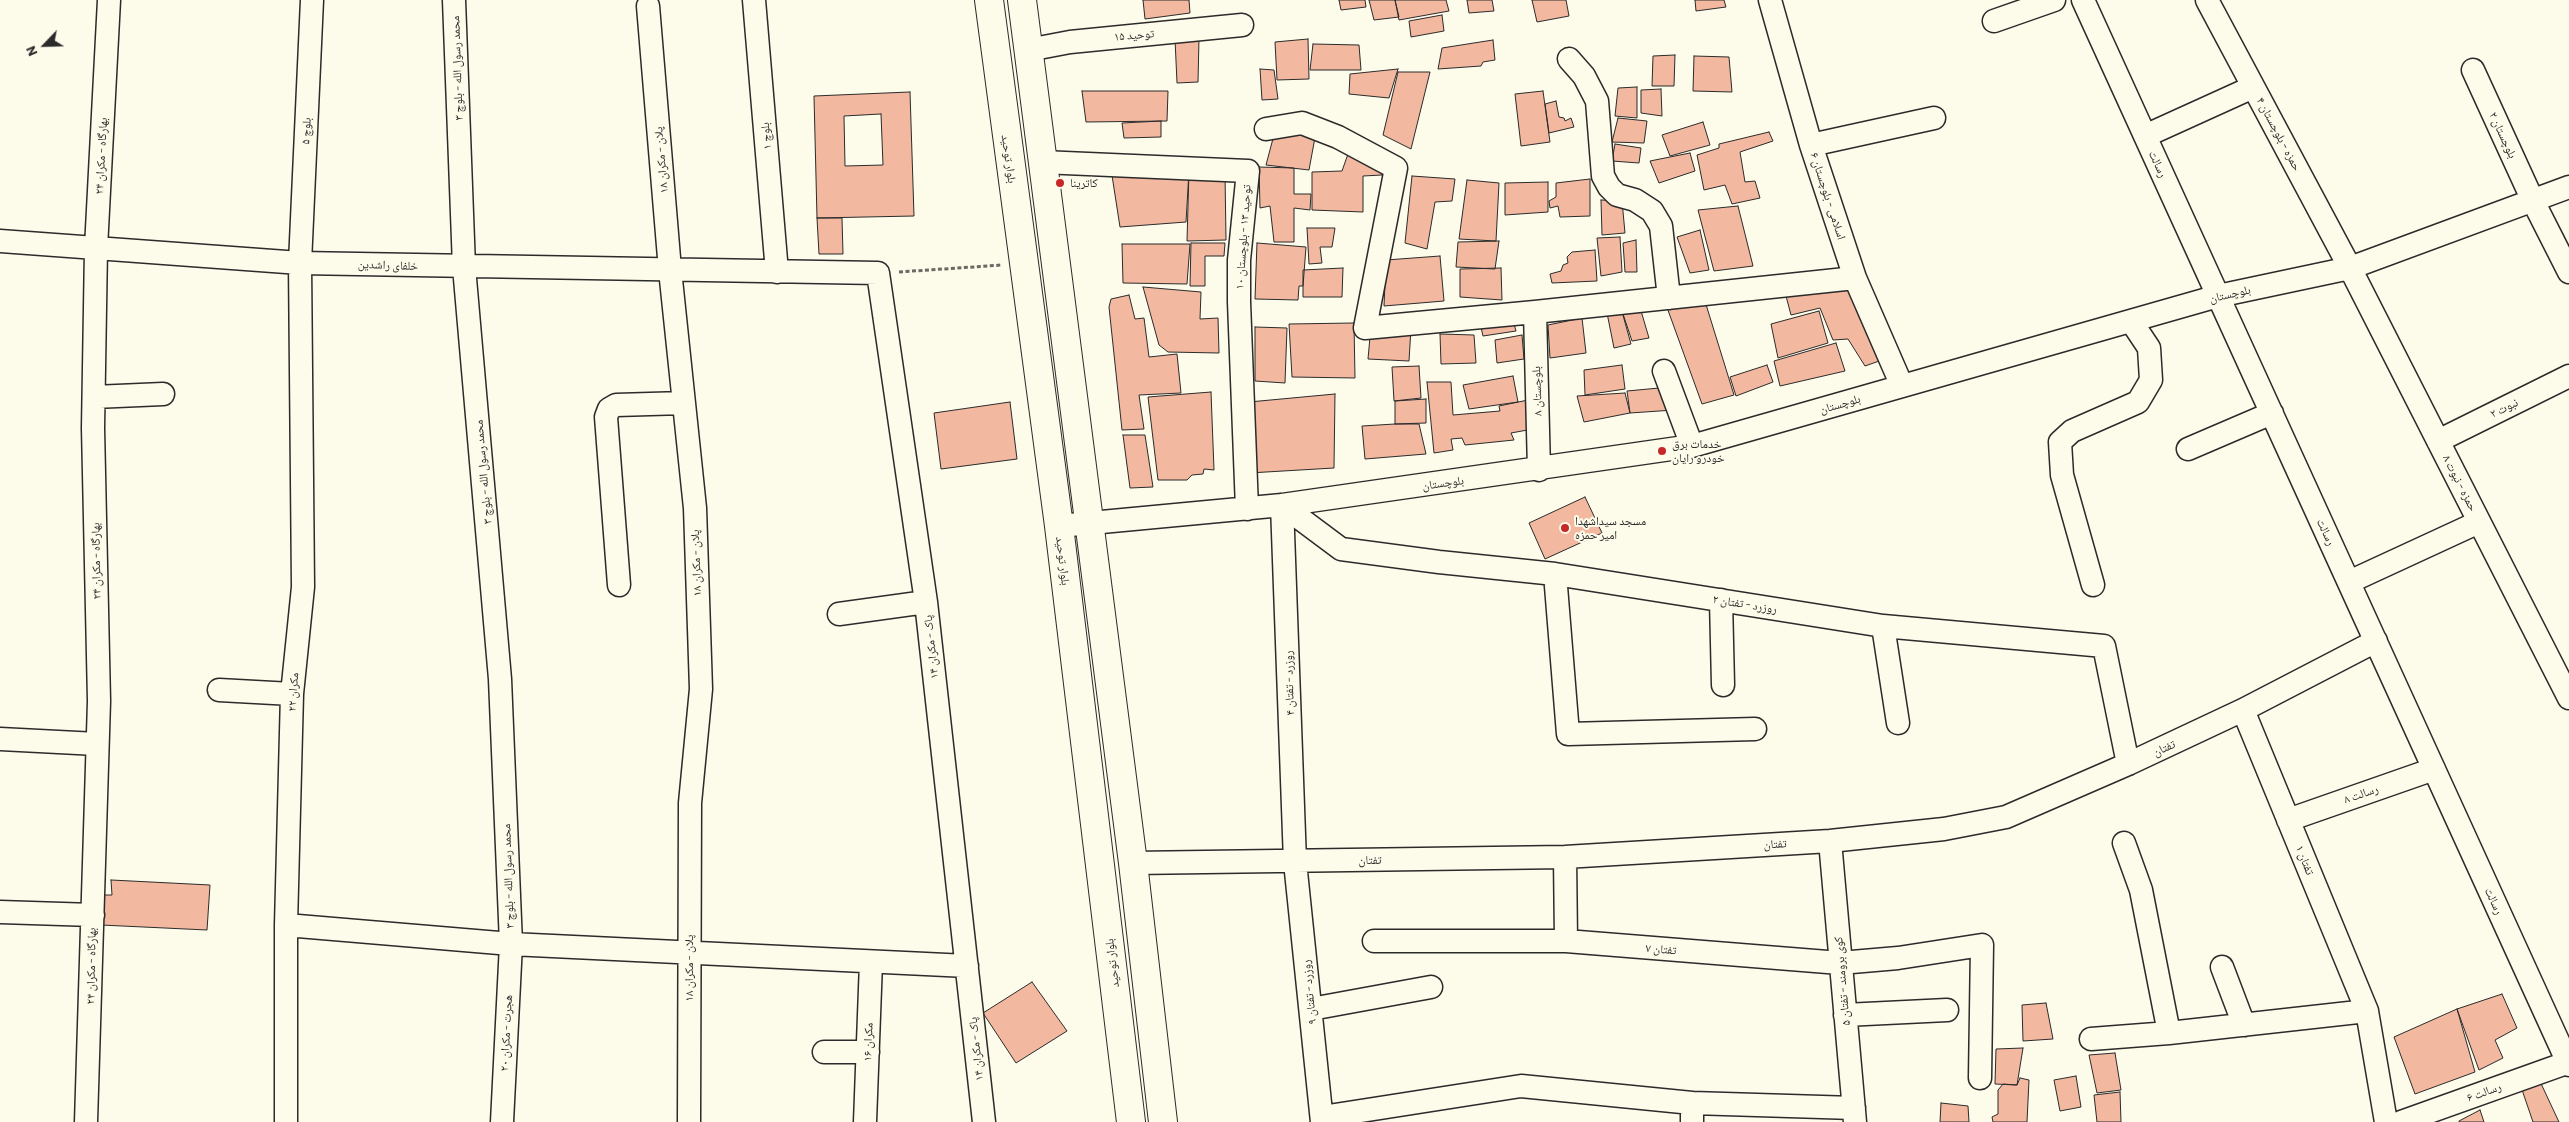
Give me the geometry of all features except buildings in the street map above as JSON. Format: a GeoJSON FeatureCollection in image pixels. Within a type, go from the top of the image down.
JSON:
{"type":"FeatureCollection","features":[{"type":"Feature","properties":{"kind":"main road","name":"بلوار توحید"},"geometry":{"type":"LineString","coordinates":[[988,0],[1059,526],[1131,1122]]}},
{"type":"Feature","properties":{"kind":"main road"},"geometry":{"type":"LineString","coordinates":[[1022,0],[1133,863],[1163,1122]]}},
{"type":"Feature","properties":{"kind":"street","name":"بهارگاه - مکران ۲۴"},"geometry":{"type":"LineString","coordinates":[[86,1122],[99,701],[94,397],[96,248],[108,0]]}},
{"type":"Feature","properties":{"kind":"street","name":"بلوچ ۵"},"geometry":{"type":"LineString","coordinates":[[300,263],[312,0]]}},
{"type":"Feature","properties":{"kind":"street","name":"محمد رسول الله - بلوچ ۳"},"geometry":{"type":"LineString","coordinates":[[454,0],[464,267],[500,679],[511,944]]}},
{"type":"Feature","properties":{"kind":"street","name":"بلوچ ۱"},"geometry":{"type":"LineString","coordinates":[[754,0],[778,272]]}},
{"type":"Feature","properties":{"kind":"street","name":"اسلامی - بلوچستان ۶"},"geometry":{"type":"LineString","coordinates":[[1770,0],[1811,145],[1855,278],[1902,386]]}},
{"type":"Feature","properties":{"kind":"street"},"geometry":{"type":"LineString","coordinates":[[1994,21],[2054,0]]}},
{"type":"Feature","properties":{"kind":"street","name":"رسالت"},"geometry":{"type":"LineString","coordinates":[[2083,0],[2569,1063]]}},
{"type":"Feature","properties":{"kind":"street","name":"حمزه - بلوچستان ۴"},"geometry":{"type":"LineString","coordinates":[[2210,1],[2350,268]]}},
{"type":"Feature","properties":{"kind":"street","name":"پلان - مکران ۱۸"},"geometry":{"type":"LineString","coordinates":[[648,6],[670,270],[695,508],[701,689],[690,803],[689,1122]]}},
{"type":"Feature","properties":{"kind":"street","name":"توحید ۱۵"},"geometry":{"type":"LineString","coordinates":[[1028,50],[1070,42],[1242,25]]}},
{"type":"Feature","properties":{"kind":"street"},"geometry":{"type":"LineString","coordinates":[[1569,59],[1584,76],[1597,101],[1603,176],[1609,187],[1618,195],[1635,200],[1652,211],[1661,226],[1669,298]]}},
{"type":"Feature","properties":{"kind":"street","name":"بلوچستان ۲"},"geometry":{"type":"LineString","coordinates":[[2473,70],[2533,201],[2569,272]]}},
{"type":"Feature","properties":{"kind":"street"},"geometry":{"type":"LineString","coordinates":[[2145,136],[2254,87]]}},
{"type":"Feature","properties":{"kind":"street"},"geometry":{"type":"LineString","coordinates":[[1811,145],[1934,118]]}},
{"type":"Feature","properties":{"kind":"street"},"geometry":{"type":"LineString","coordinates":[[1266,129],[1302,123],[1338,137],[1396,168],[1365,328],[1855,278]]}},
{"type":"Feature","properties":{"kind":"street","name":"توحید ۱۳ - بلوچستان ۱۰"},"geometry":{"type":"LineString","coordinates":[[1042,162],[1248,171],[1239,260],[1239,293],[1248,509]]}},
{"type":"Feature","properties":{"kind":"street","name":"بلوچستان"},"geometry":{"type":"LineString","coordinates":[[1059,526],[1282,505],[1539,470],[1692,446],[2218,296],[2350,268],[2569,187]]}},
{"type":"Feature","properties":{"kind":"street","name":"خلفای راشدین"},"geometry":{"type":"LineString","coordinates":[[0,240],[300,263],[778,272]]}},
{"type":"Feature","properties":{"kind":"street","name":"مکران ۲۲"},"geometry":{"type":"LineString","coordinates":[[286,1122],[286,925],[292,694],[303,586],[300,263]]}},
{"type":"Feature","properties":{"kind":"street","name":"حمزه - نبوت ۸"},"geometry":{"type":"LineString","coordinates":[[2350,268],[2569,698]]}},
{"type":"Feature","properties":{"kind":"street"},"geometry":{"type":"LineString","coordinates":[[778,272],[878,273]]}},
{"type":"Feature","properties":{"kind":"street","name":"پاک - مکران ۱۴"},"geometry":{"type":"LineString","coordinates":[[878,273],[926,602],[984,1122]]}},
{"type":"Feature","properties":{"kind":"street","name":"بلوچستان ۸"},"geometry":{"type":"LineString","coordinates":[[1535,312],[1539,470]]}},
{"type":"Feature","properties":{"kind":"street"},"geometry":{"type":"LineString","coordinates":[[2092,585],[2062,475],[2060,442],[2072,431],[2138,402],[2151,380],[2149,348],[2130,321]]}},
{"type":"Feature","properties":{"kind":"street"},"geometry":{"type":"LineString","coordinates":[[1664,371],[1692,446]]}},
{"type":"Feature","properties":{"kind":"street","name":"نبوت ۲"},"geometry":{"type":"LineString","coordinates":[[2438,440],[2569,376]]}},
{"type":"Feature","properties":{"kind":"street"},"geometry":{"type":"LineString","coordinates":[[94,397],[164,394]]}},
{"type":"Feature","properties":{"kind":"street"},"geometry":{"type":"LineString","coordinates":[[619,585],[606,417],[609,409],[616,405],[684,403]]}},
{"type":"Feature","properties":{"kind":"street"},"geometry":{"type":"LineString","coordinates":[[2188,449],[2272,413]]}},
{"type":"Feature","properties":{"kind":"street","name":"روزرد - تفتان ۲"},"geometry":{"type":"LineString","coordinates":[[1282,505],[1340,549],[1555,574],[1883,626],[2104,646],[2128,764]]}},
{"type":"Feature","properties":{"kind":"street","name":"روزرد - تفتان ۴"},"geometry":{"type":"LineString","coordinates":[[1282,505],[1295,862]]}},
{"type":"Feature","properties":{"kind":"street"},"geometry":{"type":"LineString","coordinates":[[2349,582],[2479,522]]}},
{"type":"Feature","properties":{"kind":"street"},"geometry":{"type":"LineString","coordinates":[[1555,574],[1568,734],[1755,729]]}},
{"type":"Feature","properties":{"kind":"street"},"geometry":{"type":"LineString","coordinates":[[1721,600],[1723,685]]}},
{"type":"Feature","properties":{"kind":"street"},"geometry":{"type":"LineString","coordinates":[[839,614],[926,602]]}},
{"type":"Feature","properties":{"kind":"street"},"geometry":{"type":"LineString","coordinates":[[1883,626],[1898,723]]}},
{"type":"Feature","properties":{"kind":"street","name":"تفتان"},"geometry":{"type":"LineString","coordinates":[[1133,863],[1565,857],[1830,841],[1944,829],[2006,817],[2128,764],[2243,710],[2376,641]]}},
{"type":"Feature","properties":{"kind":"street"},"geometry":{"type":"LineString","coordinates":[[219,690],[292,694]]}},
{"type":"Feature","properties":{"kind":"street","name":"تفتان ۱"},"geometry":{"type":"LineString","coordinates":[[2243,710],[2367,1011],[2386,1122]]}},
{"type":"Feature","properties":{"kind":"street"},"geometry":{"type":"LineString","coordinates":[[0,739],[97,744]]}},
{"type":"Feature","properties":{"kind":"street","name":"رسالت ۸"},"geometry":{"type":"LineString","coordinates":[[2288,820],[2434,769]]}},
{"type":"Feature","properties":{"kind":"street","name":"کوی برومند - تفتان ۵"},"geometry":{"type":"LineString","coordinates":[[1830,841],[1855,1115]]}},
{"type":"Feature","properties":{"kind":"street"},"geometry":{"type":"LineString","coordinates":[[2124,843],[2142,890],[2170,1033]]}},
{"type":"Feature","properties":{"kind":"street"},"geometry":{"type":"LineString","coordinates":[[1565,857],[1566,941]]}},
{"type":"Feature","properties":{"kind":"street","name":"روزرد - تفتان ۹"},"geometry":{"type":"LineString","coordinates":[[1295,862],[1322,1120]]}},
{"type":"Feature","properties":{"kind":"street"},"geometry":{"type":"LineString","coordinates":[[0,912],[93,915]]}},
{"type":"Feature","properties":{"kind":"street"},"geometry":{"type":"LineString","coordinates":[[286,925],[511,944],[967,966]]}},
{"type":"Feature","properties":{"kind":"street","name":"تفتان ۷"},"geometry":{"type":"LineString","coordinates":[[1374,941],[1566,941],[1840,963],[1898,958],[1982,944],[1980,1078]]}},
{"type":"Feature","properties":{"kind":"street","name":"هجرت - مکران ۲۰"},"geometry":{"type":"LineString","coordinates":[[502,1122],[511,944]]}},
{"type":"Feature","properties":{"kind":"street","name":"مکران ۱۶"},"geometry":{"type":"LineString","coordinates":[[865,1122],[871,962]]}},
{"type":"Feature","properties":{"kind":"street"},"geometry":{"type":"LineString","coordinates":[[2222,967],[2244,1025]]}},
{"type":"Feature","properties":{"kind":"street"},"geometry":{"type":"LineString","coordinates":[[1311,1010],[1431,987]]}},
{"type":"Feature","properties":{"kind":"street"},"geometry":{"type":"LineString","coordinates":[[1845,1015],[1947,1010]]}},
{"type":"Feature","properties":{"kind":"street"},"geometry":{"type":"LineString","coordinates":[[2091,1039],[2170,1033],[2367,1011]]}},
{"type":"Feature","properties":{"kind":"street"},"geometry":{"type":"LineString","coordinates":[[824,1052],[868,1052]]}},
{"type":"Feature","properties":{"kind":"street","name":"رسالت ۶"},"geometry":{"type":"LineString","coordinates":[[2401,1122],[2569,1063]]}},
{"type":"Feature","properties":{"kind":"street"},"geometry":{"type":"LineString","coordinates":[[1322,1120],[1521,1086],[1692,1112],[1855,1115]]}},
{"type":"Feature","properties":{"kind":"path"},"geometry":{"type":"LineString","coordinates":[[878,273],[1023,263]]}},
{"type":"Feature","properties":{"kind":"place","name":"کاترینا"},"geometry":{"type":"Point","coordinates":[1060,183]}},
{"type":"Feature","properties":{"kind":"place","name":"خدمات برق خودرو رایان"},"geometry":{"type":"Point","coordinates":[1662,451]}},
{"type":"Feature","properties":{"kind":"place","name":"مسجد سیداشهدا امیر حمزه"},"geometry":{"type":"Point","coordinates":[1565,528]}}]}
